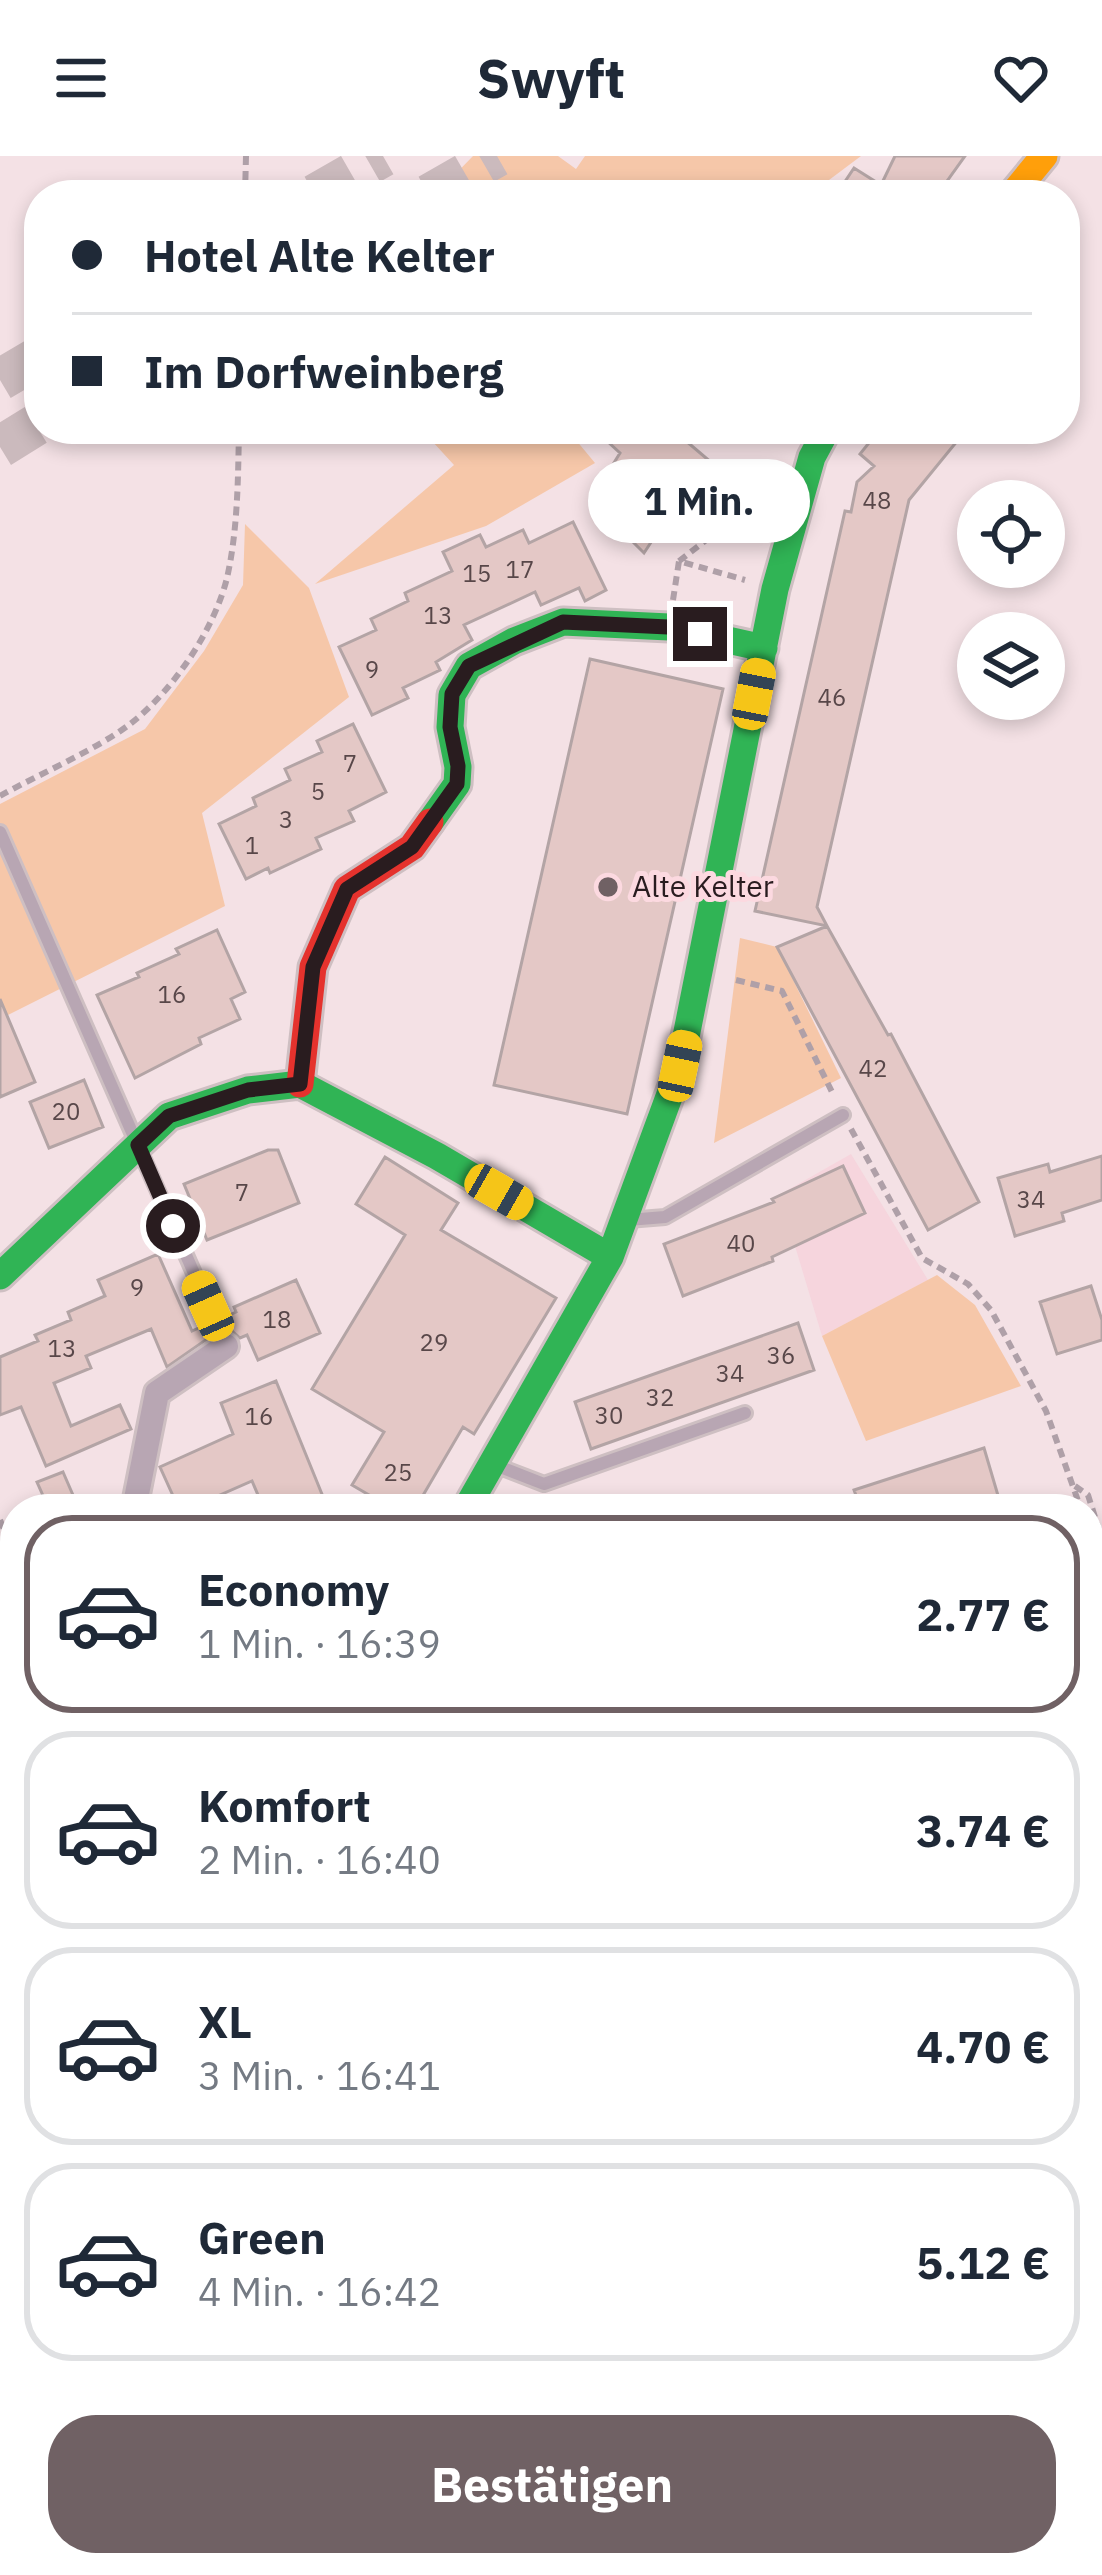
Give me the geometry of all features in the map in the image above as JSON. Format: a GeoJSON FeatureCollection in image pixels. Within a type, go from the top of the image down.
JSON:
{"type":"FeatureCollection","features":[{"type":"Feature","properties":{"kind":"street"},"geometry":{"type":"LineString","coordinates":[[1024,180],[1044,156]]}},
{"type":"Feature","properties":{"kind":"street"},"geometry":{"type":"LineString","coordinates":[[476,1494],[610,1257],[680,1066],[776,589],[819,444]]}},
{"type":"Feature","properties":{"kind":"street"},"geometry":{"type":"LineString","coordinates":[[300,1084],[313,967],[347,889],[412,847],[457,784],[450,727],[452,694],[469,666],[563,622],[668,627],[764,647]]}},
{"type":"Feature","properties":{"kind":"street"},"geometry":{"type":"LineString","coordinates":[[0,1276],[169,1116],[248,1090],[300,1084],[442,1146],[610,1257]]}},
{"type":"Feature","properties":{"kind":"street"},"geometry":{"type":"LineString","coordinates":[[137,1494],[158,1393],[226,1346]]}},
{"type":"Feature","properties":{"kind":"lane"},"geometry":{"type":"LineString","coordinates":[[0,832],[226,1346]]}},
{"type":"Feature","properties":{"kind":"lane"},"geometry":{"type":"LineString","coordinates":[[627,1220],[665,1217],[843,1115]]}},
{"type":"Feature","properties":{"kind":"lane"},"geometry":{"type":"LineString","coordinates":[[494,1465],[544,1484],[745,1413]]}},
{"type":"Feature","properties":{"kind":"path"},"geometry":{"type":"LineString","coordinates":[[0,796],[130,724],[173,680],[205,630],[226,582],[238,444]]}},
{"type":"Feature","properties":{"kind":"path"},"geometry":{"type":"LineString","coordinates":[[668,627],[680,561],[812,458]]}},
{"type":"Feature","properties":{"kind":"path"},"geometry":{"type":"LineString","coordinates":[[680,561],[776,589]]}},
{"type":"Feature","properties":{"kind":"path"},"geometry":{"type":"LineString","coordinates":[[736,980],[782,991],[922,1258],[968,1284],[991,1310],[1046,1411],[1077,1494]]}},
{"type":"Feature","properties":{"kind":"path"},"geometry":{"type":"LineString","coordinates":[[1073,1484],[1087,1494]]}},
{"type":"Feature","properties":{"kind":"shaded area"},"geometry":{"type":"Polygon","coordinates":[[[473,156],[558,156],[576,169],[585,156],[861,156],[829,180],[450,180],[473,156]]]}},
{"type":"Feature","properties":{"kind":"shaded area"},"geometry":{"type":"Polygon","coordinates":[[[435,444],[579,444],[595,463],[486,526],[315,584],[454,465],[435,444]]]}},
{"type":"Feature","properties":{"kind":"shaded area"},"geometry":{"type":"Polygon","coordinates":[[[245,524],[309,588],[349,697],[202,813],[225,906],[0,1019],[0,804],[145,729],[204,651],[243,585],[245,524]]]}},
{"type":"Feature","properties":{"kind":"shaded area"},"geometry":{"type":"Polygon","coordinates":[[[740,938],[777,947],[841,1078],[714,1143],[740,938]]]}},
{"type":"Feature","properties":{"kind":"shaded area"},"geometry":{"type":"Polygon","coordinates":[[[851,1154],[928,1280],[822,1336],[795,1246],[772,1199],[851,1154]]]}},
{"type":"Feature","properties":{"kind":"shaded area"},"geometry":{"type":"Polygon","coordinates":[[[937,1275],[975,1305],[1021,1386],[866,1441],[822,1336],[937,1275]]]}},
{"type":"Feature","properties":{"kind":"building"},"geometry":{"type":"Polygon","coordinates":[[[895,156],[965,156],[948,180],[883,180],[895,156]]]}},
{"type":"Feature","properties":{"kind":"building"},"geometry":{"type":"Polygon","coordinates":[[[854,168],[873,180],[846,180],[854,168]]]}},
{"type":"Feature","properties":{"kind":"building"},"geometry":{"type":"Polygon","coordinates":[[[610,444],[690,444],[719,469],[691,503],[682,495],[644,553],[591,500],[620,453],[610,444]]]}},
{"type":"Feature","properties":{"kind":"building"},"geometry":{"type":"Polygon","coordinates":[[[868,444],[955,444],[909,500],[817,907],[827,926],[755,911],[845,511],[851,512],[857,482],[874,466],[860,454],[868,444]]]}},
{"type":"Feature","properties":{"kind":"building"},"geometry":{"type":"Polygon","coordinates":[[[573,522],[606,590],[585,601],[579,588],[541,605],[535,592],[464,625],[472,640],[436,662],[440,670],[403,688],[408,698],[372,715],[339,647],[376,630],[371,619],[408,601],[405,593],[452,571],[443,552],[480,535],[486,547],[523,530],[529,543],[573,522]]]}},
{"type":"Feature","properties":{"kind":"building","name":"Alte Kelter"},"geometry":{"type":"Polygon","coordinates":[[[590,659],[723,689],[627,1114],[494,1085],[590,659]]]}},
{"type":"Feature","properties":{"kind":"building"},"geometry":{"type":"Polygon","coordinates":[[[353,724],[386,792],[349,811],[354,821],[316,838],[321,849],[246,879],[219,824],[256,806],[253,798],[290,780],[285,769],[322,752],[317,741],[353,724]]]}},
{"type":"Feature","properties":{"kind":"building"},"geometry":{"type":"Polygon","coordinates":[[[827,926],[891,1034],[979,1202],[928,1230],[777,947],[827,926]]]}},
{"type":"Feature","properties":{"kind":"building"},"geometry":{"type":"Polygon","coordinates":[[[217,930],[245,992],[231,999],[240,1019],[135,1078],[97,995],[139,977],[137,973],[179,954],[176,949],[217,930]]]}},
{"type":"Feature","properties":{"kind":"building"},"geometry":{"type":"Polygon","coordinates":[[[0,999],[35,1082],[0,1097],[0,999]]]}},
{"type":"Feature","properties":{"kind":"building"},"geometry":{"type":"Polygon","coordinates":[[[84,1080],[103,1127],[49,1148],[30,1102],[84,1080]]]}},
{"type":"Feature","properties":{"kind":"building"},"geometry":{"type":"Polygon","coordinates":[[[278,1150],[299,1203],[207,1240],[184,1184],[278,1150]]]}},
{"type":"Feature","properties":{"kind":"building"},"geometry":{"type":"Polygon","coordinates":[[[1102,1156],[1102,1200],[1062,1213],[1064,1221],[1015,1236],[998,1178],[1048,1164],[1050,1172],[1102,1156]]]}},
{"type":"Feature","properties":{"kind":"building"},"geometry":{"type":"Polygon","coordinates":[[[385,1157],[458,1203],[441,1230],[556,1298],[474,1434],[463,1427],[424,1494],[367,1494],[352,1485],[384,1432],[312,1389],[405,1235],[356,1204],[385,1157]]]}},
{"type":"Feature","properties":{"kind":"building"},"geometry":{"type":"Polygon","coordinates":[[[843,1166],[865,1213],[772,1257],[773,1261],[683,1296],[664,1244],[774,1202],[772,1199],[843,1166]]]}},
{"type":"Feature","properties":{"kind":"building"},"geometry":{"type":"Polygon","coordinates":[[[158,1254],[192,1331],[205,1325],[210,1337],[167,1367],[151,1329],[86,1356],[91,1368],[54,1383],[71,1426],[120,1405],[131,1429],[46,1466],[21,1407],[0,1415],[0,1357],[38,1341],[35,1335],[71,1320],[68,1312],[105,1296],[98,1280],[158,1254]]]}},
{"type":"Feature","properties":{"kind":"building"},"geometry":{"type":"Polygon","coordinates":[[[296,1280],[320,1333],[258,1360],[247,1335],[240,1338],[225,1317],[236,1312],[234,1307],[296,1280]]]}},
{"type":"Feature","properties":{"kind":"building"},"geometry":{"type":"Polygon","coordinates":[[[1091,1286],[1102,1320],[1102,1340],[1057,1354],[1040,1302],[1091,1286]]]}},
{"type":"Feature","properties":{"kind":"building"},"geometry":{"type":"Polygon","coordinates":[[[798,1323],[814,1370],[591,1449],[575,1402],[798,1323]]]}},
{"type":"Feature","properties":{"kind":"building"},"geometry":{"type":"Polygon","coordinates":[[[276,1381],[322,1494],[258,1494],[252,1481],[222,1494],[172,1494],[160,1467],[233,1434],[221,1403],[276,1381]]]}},
{"type":"Feature","properties":{"kind":"building"},"geometry":{"type":"Polygon","coordinates":[[[984,1448],[998,1494],[855,1494],[854,1490],[984,1448]]]}},
{"type":"Feature","properties":{"kind":"building"},"geometry":{"type":"Polygon","coordinates":[[[63,1472],[73,1494],[42,1494],[37,1482],[63,1472]]]}},
{"type":"Feature","properties":{"kind":"tunnel"},"geometry":{"type":"LineString","coordinates":[[341,180],[383,156]]}},
{"type":"Feature","properties":{"kind":"tunnel"},"geometry":{"type":"LineString","coordinates":[[455,180],[497,156]]}},
{"type":"Feature","properties":{"kind":"tunnel"},"geometry":{"type":"LineString","coordinates":[[0,380],[24,366]]}},
{"type":"Feature","properties":{"kind":"tunnel"},"geometry":{"type":"LineString","coordinates":[[0,447],[24,432]]}},
{"type":"Feature","properties":{"kind":"traffic: fast"},"geometry":{"type":"LineString","coordinates":[[475,1494],[610,1257],[680,1067],[775,589],[819,444]]}},
{"type":"Feature","properties":{"kind":"traffic: fast"},"geometry":{"type":"LineString","coordinates":[[430,822],[457,784],[450,727],[452,695],[469,666],[514,641],[563,622],[669,627],[764,648]]}},
{"type":"Feature","properties":{"kind":"traffic: fast"},"geometry":{"type":"LineString","coordinates":[[0,1276],[169,1116],[248,1090],[300,1084],[437,1156],[610,1257]]}},
{"type":"Feature","properties":{"kind":"traffic: slow"},"geometry":{"type":"LineString","coordinates":[[1024,180],[1044,156]]}},
{"type":"Feature","properties":{"kind":"traffic: jam"},"geometry":{"type":"LineString","coordinates":[[300,1084],[313,967],[347,889],[412,847],[430,822]]}},
{"type":"Feature","properties":{"kind":"place","name":"Alte Kelter"},"geometry":{"type":"Point","coordinates":[608,887]}},
{"type":"Feature","properties":{"kind":"route"},"geometry":{"type":"LineString","coordinates":[[173,1226],[138,1145],[169,1116],[248,1090],[300,1084],[313,967],[347,889],[412,847],[457,784],[450,727],[452,694],[469,666],[563,622],[668,627],[700,634]]}}]}
